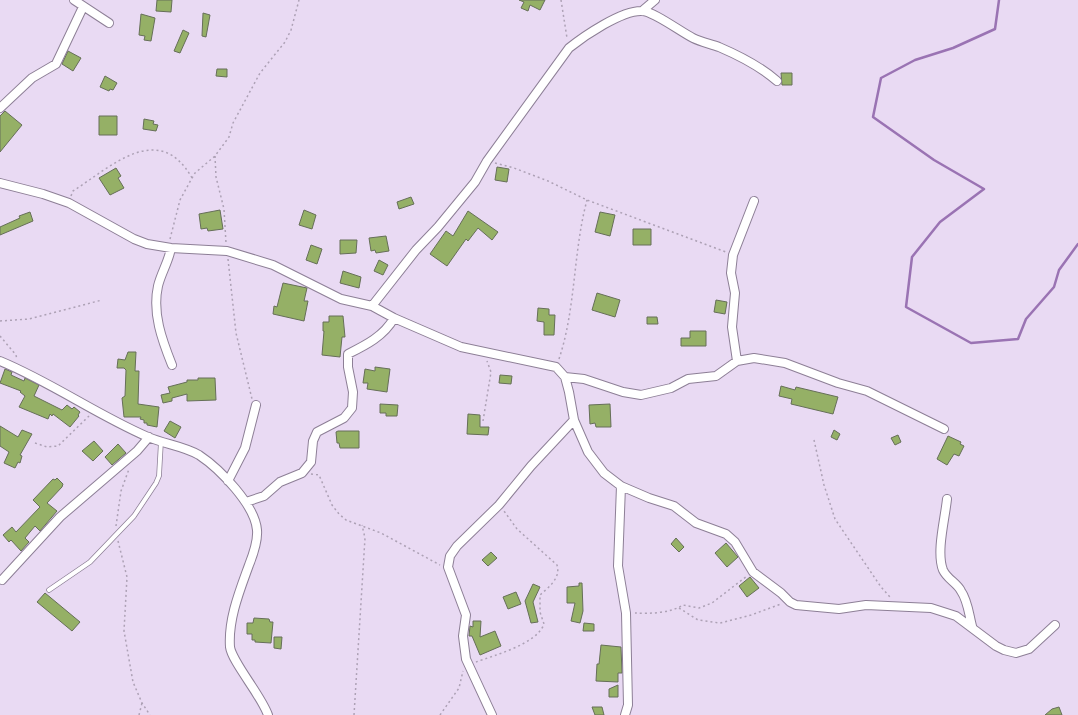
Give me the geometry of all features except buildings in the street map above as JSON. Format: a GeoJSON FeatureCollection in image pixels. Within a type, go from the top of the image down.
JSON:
{"type":"FeatureCollection","features":[{"type":"Feature","properties":{"kind":"street"},"geometry":{"type":"LineString","coordinates":[[74,0],[109,23]]}},
{"type":"Feature","properties":{"kind":"street"},"geometry":{"type":"LineString","coordinates":[[372,306],[416,250],[438,227],[475,182],[487,161],[569,48],[584,35],[614,20],[642,11],[654,0]]}},
{"type":"Feature","properties":{"kind":"street"},"geometry":{"type":"LineString","coordinates":[[0,108],[32,78],[56,64],[83,7]]}},
{"type":"Feature","properties":{"kind":"street"},"geometry":{"type":"LineString","coordinates":[[642,11],[652,14],[694,39],[719,47],[761,68],[777,81]]}},
{"type":"Feature","properties":{"kind":"street"},"geometry":{"type":"LineString","coordinates":[[0,183],[42,194],[69,204],[134,239],[147,244],[227,252],[273,265],[341,299],[372,306],[394,318],[462,347],[483,353],[532,360],[556,367],[565,377],[570,392],[574,420],[588,452],[604,473],[621,486],[649,498],[674,506],[696,523],[726,534],[735,542],[753,572],[781,593],[790,602],[796,605],[839,609],[866,605],[899,608],[931,608],[941,610],[956,616],[972,626],[996,646],[1016,653],[1025,652],[1054,625]]}},
{"type":"Feature","properties":{"kind":"street"},"geometry":{"type":"LineString","coordinates":[[737,361],[732,327],[735,293],[731,273],[733,255],[754,201]]}},
{"type":"Feature","properties":{"kind":"street"},"geometry":{"type":"LineString","coordinates":[[169,247],[158,286],[156,307],[160,336],[172,365]]}},
{"type":"Feature","properties":{"kind":"street"},"geometry":{"type":"LineString","coordinates":[[246,502],[264,496],[280,482],[302,473],[311,462],[313,441],[317,432],[344,418],[352,408],[348,354],[373,341],[390,325],[394,318]]}},
{"type":"Feature","properties":{"kind":"street"},"geometry":{"type":"LineString","coordinates":[[565,377],[584,379],[623,392],[641,395],[671,388],[688,379],[716,376],[737,361],[754,358],[785,363],[838,383],[867,390],[944,429]]}},
{"type":"Feature","properties":{"kind":"street"},"geometry":{"type":"LineString","coordinates":[[1,363],[20,369],[95,410],[149,437],[198,455],[228,481],[246,502],[254,517],[258,531],[253,554],[237,600],[231,628],[230,648],[234,657],[264,704],[268,715]]}},
{"type":"Feature","properties":{"kind":"street"},"geometry":{"type":"LineString","coordinates":[[228,481],[245,448],[256,405]]}},
{"type":"Feature","properties":{"kind":"street"},"geometry":{"type":"LineString","coordinates":[[492,715],[467,662],[462,636],[466,615],[448,567],[450,556],[457,546],[499,505],[531,466],[574,420]]}},
{"type":"Feature","properties":{"kind":"street"},"geometry":{"type":"LineString","coordinates":[[2,580],[60,517],[137,451],[149,437]]}},
{"type":"Feature","properties":{"kind":"street"},"geometry":{"type":"LineString","coordinates":[[621,486],[618,566],[626,613],[628,705],[625,715]]}},
{"type":"Feature","properties":{"kind":"street"},"geometry":{"type":"LineString","coordinates":[[947,499],[941,548],[943,570],[961,590],[972,626]]}},
{"type":"Feature","properties":{"kind":"lane"},"geometry":{"type":"LineString","coordinates":[[49,590],[90,562],[134,516],[156,483],[161,441]]}},
{"type":"Feature","properties":{"kind":"path"},"geometry":{"type":"LineString","coordinates":[[169,247],[180,200],[195,173],[215,156],[229,137],[233,123],[260,73],[285,42],[291,30],[299,0]]}},
{"type":"Feature","properties":{"kind":"path"},"geometry":{"type":"LineString","coordinates":[[561,0],[569,48]]}},
{"type":"Feature","properties":{"kind":"path"},"geometry":{"type":"LineString","coordinates":[[69,204],[73,191],[138,152],[160,150],[170,153],[186,168],[192,178]]}},
{"type":"Feature","properties":{"kind":"path"},"geometry":{"type":"LineString","coordinates":[[215,156],[216,177],[224,209],[236,333],[252,400],[256,405]]}},
{"type":"Feature","properties":{"kind":"path"},"geometry":{"type":"LineString","coordinates":[[487,161],[514,168],[587,200],[733,255]]}},
{"type":"Feature","properties":{"kind":"path"},"geometry":{"type":"LineString","coordinates":[[556,367],[561,352],[571,302],[581,224],[587,200]]}},
{"type":"Feature","properties":{"kind":"path"},"geometry":{"type":"LineString","coordinates":[[0,321],[29,318],[102,300]]}},
{"type":"Feature","properties":{"kind":"path"},"geometry":{"type":"LineString","coordinates":[[0,336],[16,355],[20,369]]}},
{"type":"Feature","properties":{"kind":"path"},"geometry":{"type":"LineString","coordinates":[[483,353],[491,372],[483,421]]}},
{"type":"Feature","properties":{"kind":"path"},"geometry":{"type":"LineString","coordinates":[[35,443],[47,447],[58,446],[70,437],[95,410]]}},
{"type":"Feature","properties":{"kind":"path"},"geometry":{"type":"LineString","coordinates":[[814,440],[824,485],[835,519],[881,587],[899,608]]}},
{"type":"Feature","properties":{"kind":"path"},"geometry":{"type":"LineString","coordinates":[[130,468],[121,491],[116,519],[116,534],[126,577],[124,631],[133,682],[142,703],[150,715]]}},
{"type":"Feature","properties":{"kind":"path"},"geometry":{"type":"LineString","coordinates":[[302,473],[319,475],[332,505],[346,520],[381,533],[436,564],[448,567]]}},
{"type":"Feature","properties":{"kind":"path"},"geometry":{"type":"LineString","coordinates":[[440,715],[459,688],[467,662],[500,655],[521,645],[542,630],[544,624],[540,612],[540,596],[555,580],[559,571],[558,565],[517,529],[499,505]]}},
{"type":"Feature","properties":{"kind":"path"},"geometry":{"type":"LineString","coordinates":[[354,715],[366,538],[362,525]]}},
{"type":"Feature","properties":{"kind":"path"},"geometry":{"type":"LineString","coordinates":[[626,613],[644,614],[678,608],[683,605],[699,608],[712,603],[753,572]]}},
{"type":"Feature","properties":{"kind":"path"},"geometry":{"type":"LineString","coordinates":[[678,608],[698,620],[720,623],[751,615],[773,606],[790,602]]}},
{"type":"Feature","properties":{"kind":"path"},"geometry":{"type":"LineString","coordinates":[[139,715],[142,703]]}},
{"type":"Feature","properties":{"kind":"waterway"},"geometry":{"type":"LineString","coordinates":[[999,0],[995,29],[953,48],[915,60],[881,78],[873,117],[934,160],[984,189],[940,222],[912,257],[906,307],[971,343],[1018,339],[1026,319],[1054,287],[1059,270],[1078,244]]}}]}
